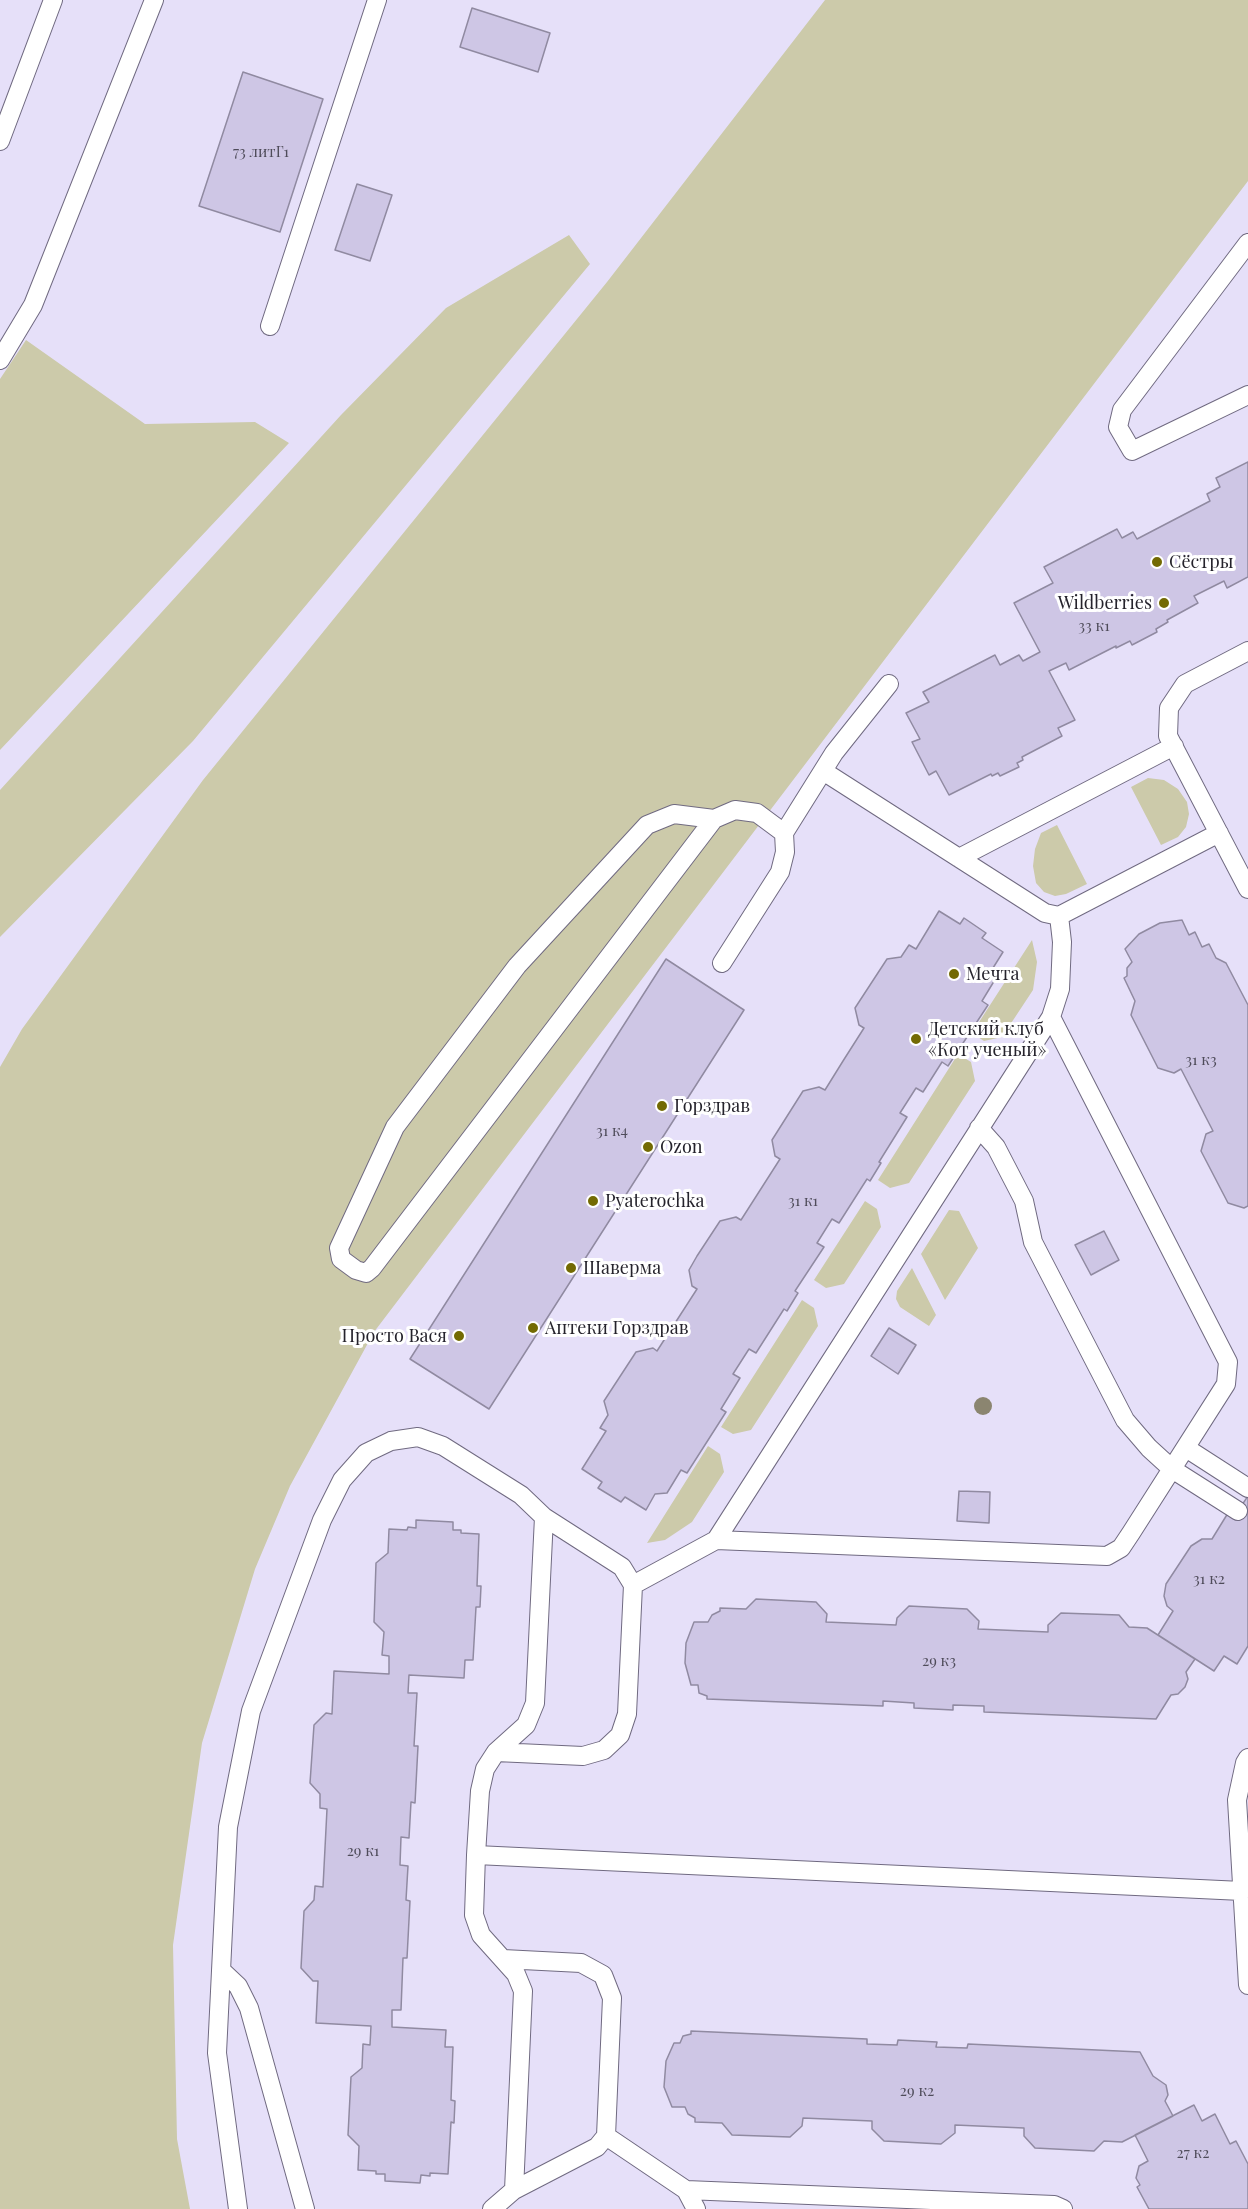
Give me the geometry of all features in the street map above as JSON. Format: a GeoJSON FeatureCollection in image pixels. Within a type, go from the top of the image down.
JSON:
{"type":"FeatureCollection","features":[{"type":"Feature","properties":{"kind":"lane"},"geometry":{"type":"LineString","coordinates":[[0,141],[53,0]]}},
{"type":"Feature","properties":{"kind":"lane"},"geometry":{"type":"LineString","coordinates":[[0,360],[33,305],[154,0]]}},
{"type":"Feature","properties":{"kind":"lane"},"geometry":{"type":"LineString","coordinates":[[270,326],[376,0]]}},
{"type":"Feature","properties":{"kind":"lane"},"geometry":{"type":"LineString","coordinates":[[1248,243],[1122,410],[1118,427],[1132,451],[1248,395]]}},
{"type":"Feature","properties":{"kind":"lane"},"geometry":{"type":"LineString","coordinates":[[1248,651],[1185,684],[1170,708],[1168,736],[1248,889]]}},
{"type":"Feature","properties":{"kind":"lane"},"geometry":{"type":"LineString","coordinates":[[722,963],[780,872],[785,852],[784,833],[834,753],[889,684]]}},
{"type":"Feature","properties":{"kind":"lane"},"geometry":{"type":"LineString","coordinates":[[959,858],[1174,746]]}},
{"type":"Feature","properties":{"kind":"lane"},"geometry":{"type":"LineString","coordinates":[[824,771],[1045,913],[1059,916],[1219,833]]}},
{"type":"Feature","properties":{"kind":"lane"},"geometry":{"type":"LineString","coordinates":[[714,819],[674,814],[647,825],[518,966],[395,1127],[339,1248],[340,1259],[356,1270],[366,1273],[372,1268],[714,819],[735,810],[757,813],[784,833]]}},
{"type":"Feature","properties":{"kind":"lane"},"geometry":{"type":"LineString","coordinates":[[633,1585],[716,1540],[1051,1017],[1060,989],[1062,942],[1059,916]]}},
{"type":"Feature","properties":{"kind":"lane"},"geometry":{"type":"LineString","coordinates":[[716,1540],[1107,1556],[1121,1548],[1227,1384],[1228,1362],[1051,1017]]}},
{"type":"Feature","properties":{"kind":"lane"},"geometry":{"type":"LineString","coordinates":[[979,1128],[996,1147],[1024,1201],[1033,1242],[1125,1420],[1149,1448],[1172,1469],[1238,1511]]}},
{"type":"Feature","properties":{"kind":"lane"},"geometry":{"type":"LineString","coordinates":[[238,2209],[217,2053],[228,1827],[251,1711],[322,1520],[342,1480],[366,1453],[391,1441],[418,1437],[443,1446],[521,1495],[544,1517],[622,1567],[633,1585],[627,1714],[620,1735],[604,1750],[583,1756],[496,1752]]}},
{"type":"Feature","properties":{"kind":"lane"},"geometry":{"type":"LineString","coordinates":[[1186,1448],[1248,1488]]}},
{"type":"Feature","properties":{"kind":"lane"},"geometry":{"type":"LineString","coordinates":[[514,2190],[523,1991],[516,1974],[482,1935],[474,1916],[476,1855],[480,1791],[485,1769],[496,1752],[526,1725],[535,1702],[544,1517]]}},
{"type":"Feature","properties":{"kind":"lane"},"geometry":{"type":"LineString","coordinates":[[1248,1758],[1237,1800],[1248,1984]]}},
{"type":"Feature","properties":{"kind":"lane"},"geometry":{"type":"LineString","coordinates":[[476,1855],[1242,1891]]}},
{"type":"Feature","properties":{"kind":"lane"},"geometry":{"type":"LineString","coordinates":[[492,2209],[514,2190],[597,2147],[606,2136],[612,1998],[603,1975],[581,1963],[503,1959]]}},
{"type":"Feature","properties":{"kind":"lane"},"geometry":{"type":"LineString","coordinates":[[221,1970],[238,1986],[249,2008],[305,2209]]}},
{"type":"Feature","properties":{"kind":"lane"},"geometry":{"type":"LineString","coordinates":[[606,2136],[686,2190],[696,2209]]}},
{"type":"Feature","properties":{"kind":"lane"},"geometry":{"type":"LineString","coordinates":[[686,2190],[1054,2205],[1063,2209]]}},
{"type":"Feature","properties":{"kind":"shaded area"},"geometry":{"type":"Polygon","coordinates":[[[825,0],[1248,0],[1248,181],[374,1332],[290,1486],[255,1569],[202,1743],[173,1945],[177,2139],[190,2209],[0,2209],[0,1067],[22,1029],[203,780],[607,282],[825,0]]]}},
{"type":"Feature","properties":{"kind":"shaded area"},"geometry":{"type":"Polygon","coordinates":[[[569,235],[590,264],[193,741],[0,937],[0,790],[341,415],[446,308],[569,235]]]}},
{"type":"Feature","properties":{"kind":"shaded area"},"geometry":{"type":"Polygon","coordinates":[[[26,340],[145,424],[255,422],[289,443],[0,750],[0,379],[26,340]]]}},
{"type":"Feature","properties":{"kind":"shaded area"},"geometry":{"type":"Polygon","coordinates":[[[1148,778],[1164,780],[1178,789],[1187,802],[1189,814],[1186,827],[1178,837],[1161,845],[1131,787],[1148,778]]]}},
{"type":"Feature","properties":{"kind":"shaded area"},"geometry":{"type":"Polygon","coordinates":[[[1057,825],[1087,884],[1066,894],[1055,896],[1044,892],[1036,883],[1033,866],[1035,849],[1041,833],[1057,825]]]}},
{"type":"Feature","properties":{"kind":"shaded area"},"geometry":{"type":"Polygon","coordinates":[[[1032,940],[1037,962],[1033,990],[1002,1037],[984,1041],[972,1033],[1032,940]]]}},
{"type":"Feature","properties":{"kind":"shaded area"},"geometry":{"type":"Polygon","coordinates":[[[958,1054],[971,1062],[975,1081],[909,1183],[890,1188],[878,1180],[958,1054]]]}},
{"type":"Feature","properties":{"kind":"shaded area"},"geometry":{"type":"Polygon","coordinates":[[[865,1201],[877,1209],[881,1227],[844,1284],[826,1288],[814,1280],[865,1201]]]}},
{"type":"Feature","properties":{"kind":"shaded area"},"geometry":{"type":"Polygon","coordinates":[[[949,1210],[959,1211],[978,1248],[945,1300],[921,1254],[949,1210]]]}},
{"type":"Feature","properties":{"kind":"shaded area"},"geometry":{"type":"Polygon","coordinates":[[[912,1268],[936,1315],[929,1326],[900,1307],[896,1299],[897,1291],[912,1268]]]}},
{"type":"Feature","properties":{"kind":"shaded area"},"geometry":{"type":"Polygon","coordinates":[[[802,1300],[814,1308],[818,1326],[751,1430],[733,1434],[721,1427],[802,1300]]]}},
{"type":"Feature","properties":{"kind":"shaded area"},"geometry":{"type":"Polygon","coordinates":[[[708,1446],[720,1454],[724,1472],[692,1522],[665,1540],[647,1543],[708,1446]]]}},
{"type":"Feature","properties":{"kind":"building"},"geometry":{"type":"Polygon","coordinates":[[[472,8],[550,33],[538,72],[460,47],[472,8]]]}},
{"type":"Feature","properties":{"kind":"building"},"geometry":{"type":"Polygon","coordinates":[[[243,72],[323,99],[280,232],[199,206],[243,72]]]}},
{"type":"Feature","properties":{"kind":"building"},"geometry":{"type":"Polygon","coordinates":[[[357,184],[392,195],[370,261],[335,250],[357,184]]]}},
{"type":"Feature","properties":{"kind":"building"},"geometry":{"type":"Polygon","coordinates":[[[1248,462],[1248,577],[1227,588],[1224,581],[1194,596],[1198,603],[1167,620],[1168,622],[1156,629],[1157,632],[1132,645],[1130,641],[1116,648],[1116,646],[1069,670],[1066,663],[1049,671],[1075,720],[1058,728],[1062,736],[1022,757],[1023,760],[1017,763],[1019,767],[1000,776],[998,773],[992,776],[991,774],[949,795],[936,771],[929,775],[912,742],[920,739],[906,713],[929,702],[923,692],[995,655],[1000,665],[1019,655],[1023,661],[1040,652],[1014,603],[1053,583],[1044,567],[1117,529],[1122,538],[1133,532],[1137,539],[1210,501],[1207,494],[1220,487],[1216,478],[1248,462]]]}},
{"type":"Feature","properties":{"kind":"building"},"geometry":{"type":"Polygon","coordinates":[[[939,911],[960,924],[964,918],[986,933],[982,938],[1003,952],[993,968],[996,978],[982,1001],[988,1005],[948,1066],[942,1062],[923,1092],[916,1088],[900,1113],[907,1117],[870,1181],[867,1179],[839,1223],[832,1219],[817,1243],[824,1247],[795,1291],[798,1293],[787,1311],[784,1309],[756,1353],[749,1349],[733,1374],[740,1378],[721,1409],[726,1412],[687,1473],[681,1470],[667,1493],[655,1494],[646,1510],[625,1497],[621,1502],[598,1488],[602,1482],[582,1469],[606,1431],[600,1428],[608,1415],[604,1401],[636,1352],[653,1348],[657,1351],[697,1289],[692,1286],[689,1270],[720,1221],[736,1217],[741,1220],[780,1159],[775,1156],[772,1140],[803,1091],[819,1087],[825,1090],[864,1028],[859,1025],[855,1008],[887,959],[901,957],[909,945],[916,949],[939,911]]]}},
{"type":"Feature","properties":{"kind":"building"},"geometry":{"type":"Polygon","coordinates":[[[1182,920],[1189,935],[1195,932],[1202,947],[1209,944],[1216,958],[1226,963],[1248,1005],[1248,1206],[1244,1208],[1228,1203],[1201,1151],[1206,1134],[1213,1131],[1181,1069],[1174,1073],[1158,1068],[1131,1015],[1135,1001],[1124,978],[1132,962],[1125,949],[1139,934],[1160,923],[1182,920]]]}},
{"type":"Feature","properties":{"kind":"building"},"geometry":{"type":"Polygon","coordinates":[[[666,959],[744,1010],[489,1409],[410,1359],[666,959]]]}},
{"type":"Feature","properties":{"kind":"building"},"geometry":{"type":"Polygon","coordinates":[[[1104,1231],[1119,1260],[1091,1275],[1075,1245],[1104,1231]]]}},
{"type":"Feature","properties":{"kind":"building"},"geometry":{"type":"Polygon","coordinates":[[[889,1328],[916,1345],[898,1374],[871,1356],[889,1328]]]}},
{"type":"Feature","properties":{"kind":"building"},"geometry":{"type":"Polygon","coordinates":[[[959,1491],[990,1492],[989,1523],[957,1521],[959,1491]]]}},
{"type":"Feature","properties":{"kind":"building"},"geometry":{"type":"Polygon","coordinates":[[[1248,1496],[1248,1646],[1237,1664],[1224,1656],[1214,1671],[1158,1635],[1173,1611],[1167,1606],[1164,1596],[1166,1584],[1191,1546],[1202,1539],[1212,1539],[1228,1513],[1234,1517],[1248,1496]]]}},
{"type":"Feature","properties":{"kind":"building"},"geometry":{"type":"Polygon","coordinates":[[[416,1520],[453,1522],[453,1530],[479,1534],[477,1586],[481,1586],[480,1607],[476,1607],[473,1660],[465,1660],[464,1678],[409,1675],[408,1693],[417,1693],[414,1746],[418,1746],[415,1803],[411,1802],[409,1838],[401,1837],[400,1865],[408,1866],[406,1900],[410,1901],[407,1958],[403,1958],[401,2010],[392,2010],[392,2027],[446,2030],[445,2047],[453,2047],[451,2100],[455,2101],[454,2123],[451,2122],[448,2174],[421,2175],[420,2183],[385,2181],[385,2174],[358,2170],[359,2146],[348,2135],[351,2077],[362,2068],[363,2044],[370,2045],[371,2026],[316,2023],[318,1981],[313,1981],[301,1968],[304,1911],[314,1900],[315,1886],[323,1887],[327,1809],[320,1808],[320,1794],[310,1783],[314,1725],[326,1713],[332,1714],[334,1671],[389,1674],[389,1656],[382,1655],[384,1632],[374,1622],[376,1563],[388,1553],[389,1529],[416,1528],[416,1520]]]}},
{"type":"Feature","properties":{"kind":"building"},"geometry":{"type":"Polygon","coordinates":[[[756,1599],[816,1602],[827,1614],[826,1622],[896,1625],[897,1618],[909,1606],[967,1609],[979,1621],[978,1629],[1048,1632],[1048,1625],[1061,1613],[1119,1615],[1129,1627],[1147,1628],[1195,1659],[1186,1672],[1188,1679],[1185,1687],[1178,1694],[1171,1695],[1156,1719],[984,1712],[984,1706],[953,1705],[953,1710],[914,1708],[914,1703],[883,1701],[883,1706],[707,1699],[707,1696],[699,1693],[698,1685],[691,1685],[685,1663],[686,1643],[694,1622],[708,1622],[712,1615],[720,1611],[720,1608],[746,1609],[756,1599]]]}},
{"type":"Feature","properties":{"kind":"building"},"geometry":{"type":"Polygon","coordinates":[[[691,2031],[867,2039],[867,2044],[897,2045],[898,2040],[937,2042],[936,2047],[967,2048],[968,2044],[1140,2052],[1153,2076],[1166,2085],[1168,2095],[1165,2101],[1173,2116],[1122,2142],[1104,2141],[1094,2151],[1035,2148],[1024,2136],[1024,2128],[955,2125],[955,2133],[941,2144],[884,2141],[872,2129],[872,2121],[803,2118],[802,2126],[790,2137],[732,2135],[722,2123],[695,2122],[695,2118],[688,2114],[685,2107],[672,2107],[664,2087],[666,2061],[674,2043],[680,2043],[683,2036],[691,2034],[691,2031]]]}},
{"type":"Feature","properties":{"kind":"building"},"geometry":{"type":"Polygon","coordinates":[[[1194,2105],[1202,2121],[1215,2114],[1230,2144],[1236,2141],[1248,2164],[1248,2209],[1149,2209],[1137,2187],[1140,2185],[1136,2178],[1139,2166],[1148,2161],[1135,2135],[1194,2105]]]}},
{"type":"Feature","properties":{"kind":"place","name":"Сёстры"},"geometry":{"type":"Point","coordinates":[1157,562]}},
{"type":"Feature","properties":{"kind":"place","name":"Wildberries"},"geometry":{"type":"Point","coordinates":[1164,603]}},
{"type":"Feature","properties":{"kind":"place","name":"Мечта"},"geometry":{"type":"Point","coordinates":[954,974]}},
{"type":"Feature","properties":{"kind":"place","name":"Детский клуб «Кот ученый»"},"geometry":{"type":"Point","coordinates":[916,1039]}},
{"type":"Feature","properties":{"kind":"place","name":"Горздрав"},"geometry":{"type":"Point","coordinates":[662,1106]}},
{"type":"Feature","properties":{"kind":"place","name":"Ozon"},"geometry":{"type":"Point","coordinates":[648,1147]}},
{"type":"Feature","properties":{"kind":"place","name":"Pyaterochka"},"geometry":{"type":"Point","coordinates":[593,1201]}},
{"type":"Feature","properties":{"kind":"place","name":"Шаверма"},"geometry":{"type":"Point","coordinates":[571,1268]}},
{"type":"Feature","properties":{"kind":"place","name":"Аптеки Горздрав"},"geometry":{"type":"Point","coordinates":[533,1328]}},
{"type":"Feature","properties":{"kind":"place","name":"Просто Вася"},"geometry":{"type":"Point","coordinates":[459,1336]}}]}
